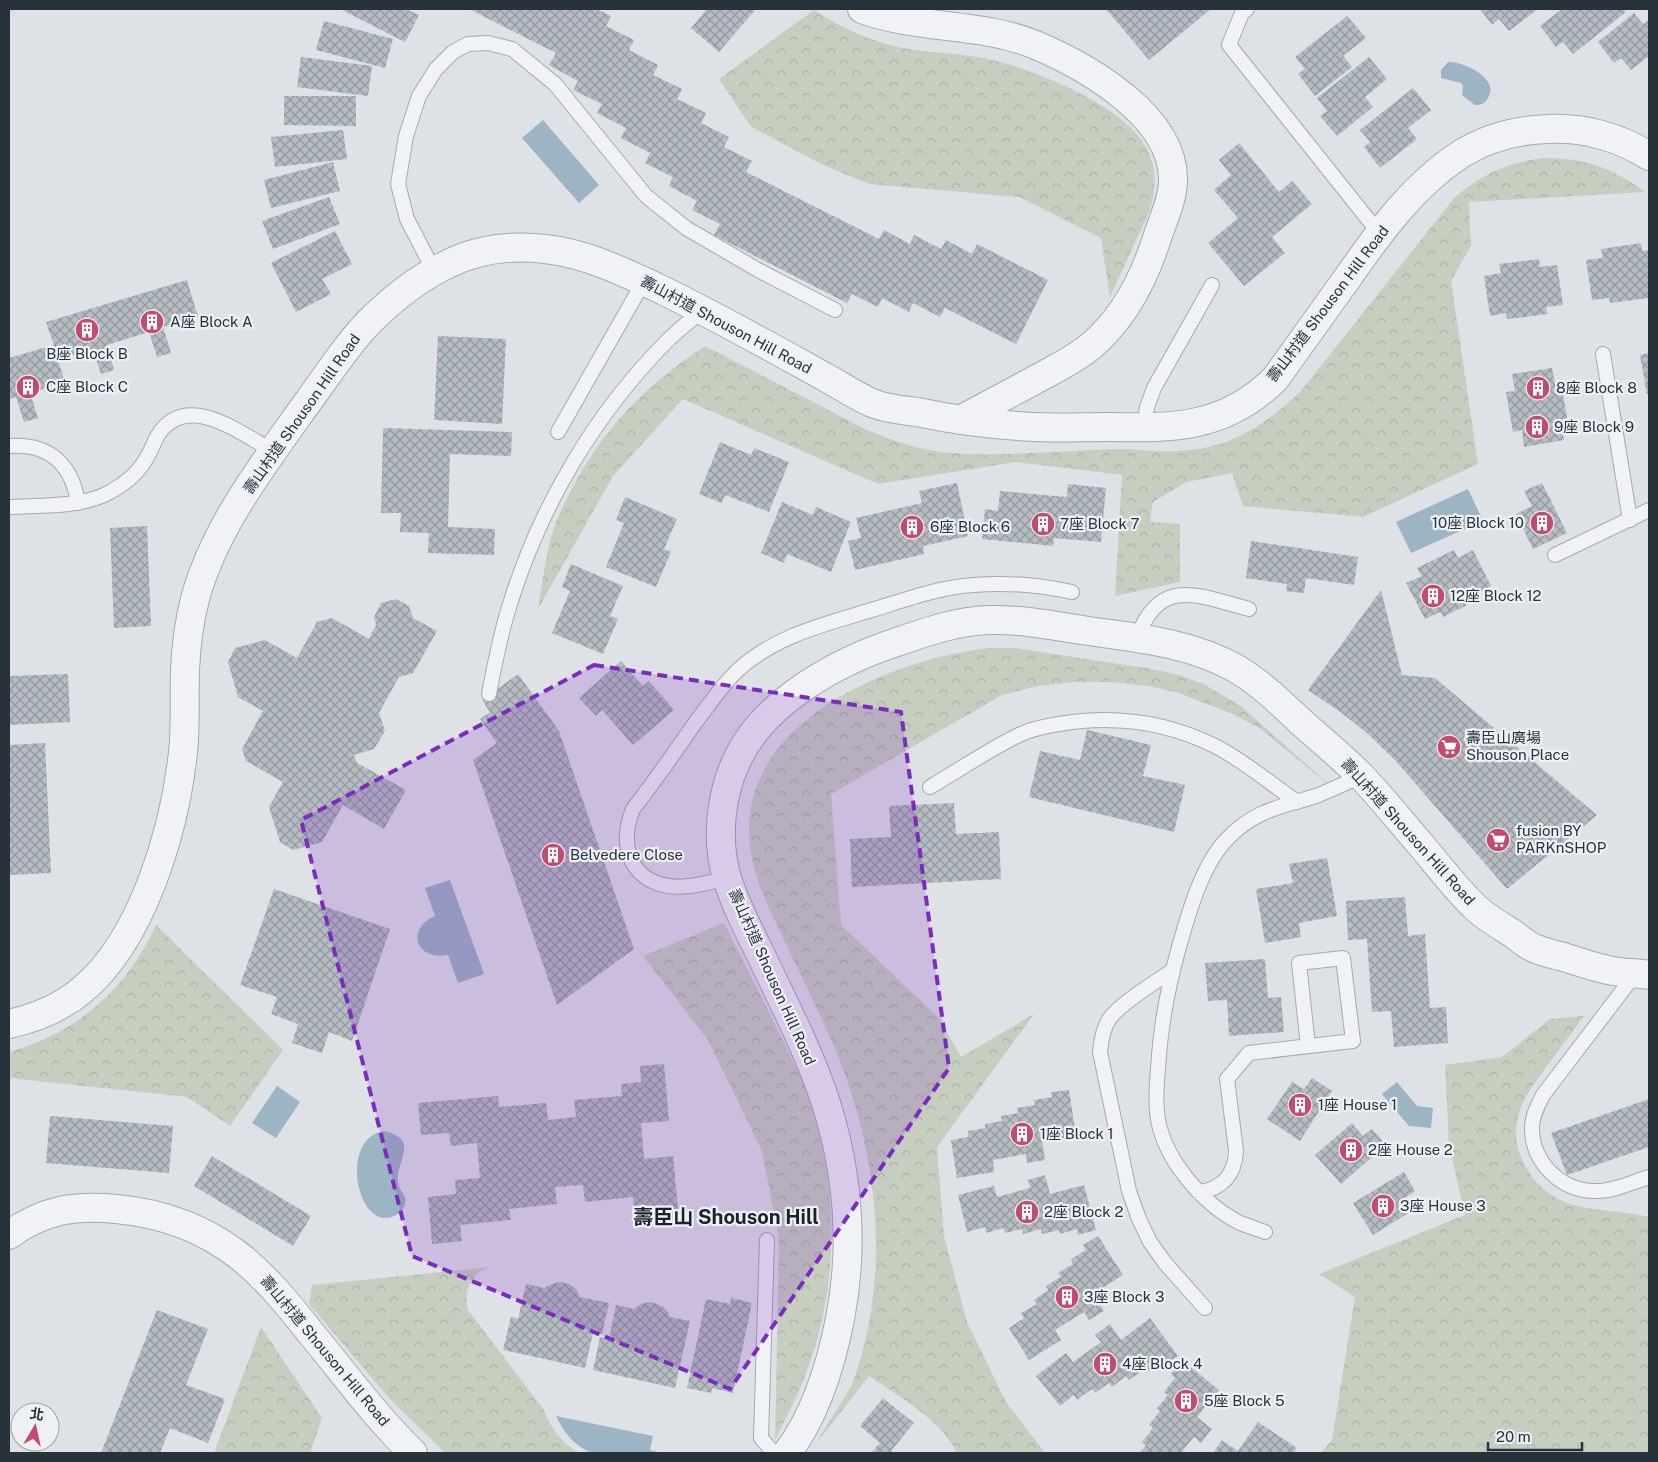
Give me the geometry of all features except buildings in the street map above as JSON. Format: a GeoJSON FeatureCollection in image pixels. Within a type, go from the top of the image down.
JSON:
{"type":"FeatureCollection","features":[{"type":"Feature","properties":{"kind":"street"},"geometry":{"type":"LineString","coordinates":[[862,9],[880,16],[904,21],[950,17],[1009,36],[1064,58],[1097,78],[1134,107],[1155,127],[1169,151],[1173,181],[1170,198],[1147,268],[1126,308],[1112,326],[1092,345],[1069,362],[960,420]]}},
{"type":"Feature","properties":{"kind":"street","name":"壽山村道 Shouson Hill Road"},"geometry":{"type":"LineString","coordinates":[[9,1024],[36,1017],[59,1006],[81,992],[100,974],[115,954],[143,901],[156,870],[166,838],[176,797],[183,753],[186,648],[196,598],[204,572],[216,545],[237,507],[273,451],[353,340],[392,301],[415,282],[434,271],[467,255],[504,248],[566,252],[644,281],[703,310],[875,405],[960,420],[1034,427],[1144,427],[1205,421],[1224,415],[1260,394],[1275,378],[1379,233],[1422,186],[1462,154],[1485,142],[1509,134],[1535,129],[1560,128],[1585,131],[1612,138],[1637,148],[1649,156]]}},
{"type":"Feature","properties":{"kind":"street","name":"壽山村道 Shouson Hill Road"},"geometry":{"type":"LineString","coordinates":[[787,1453],[801,1433],[809,1416],[825,1376],[837,1335],[844,1298],[848,1260],[848,1222],[837,1144],[827,1106],[802,1041],[747,927],[727,878],[722,855],[721,824],[727,784],[736,761],[748,740],[772,713],[801,689],[832,669],[867,652],[937,629],[986,620],[1017,621],[1137,638],[1184,647],[1216,658],[1260,685],[1360,776],[1476,908],[1533,948],[1614,971],[1643,974]]}},
{"type":"Feature","properties":{"kind":"street","name":"壽山村道 Shouson Hill Road"},"geometry":{"type":"LineString","coordinates":[[9,1235],[40,1217],[62,1209],[96,1207],[130,1210],[162,1217],[188,1226],[213,1239],[236,1254],[258,1272],[284,1300],[376,1414],[413,1453]]}},
{"type":"Feature","properties":{"kind":"lane"},"geometry":{"type":"LineString","coordinates":[[1247,9],[1242,13],[1229,45],[1379,233]]}},
{"type":"Feature","properties":{"kind":"lane"},"geometry":{"type":"LineString","coordinates":[[434,271],[407,219],[398,184],[406,136],[419,96],[436,69],[453,52],[468,44],[488,43],[512,49],[555,84],[646,196],[686,228],[758,270],[835,310]]}},
{"type":"Feature","properties":{"kind":"lane"},"geometry":{"type":"LineString","coordinates":[[558,432],[644,281]]}},
{"type":"Feature","properties":{"kind":"lane"},"geometry":{"type":"LineString","coordinates":[[1144,427],[1147,407],[1154,388],[1212,285]]}},
{"type":"Feature","properties":{"kind":"lane"},"geometry":{"type":"LineString","coordinates":[[489,694],[499,644],[520,575],[545,516],[566,476],[595,428],[629,384],[666,342],[703,310]]}},
{"type":"Feature","properties":{"kind":"lane"},"geometry":{"type":"LineString","coordinates":[[1603,354],[1630,520]]}},
{"type":"Feature","properties":{"kind":"lane"},"geometry":{"type":"LineString","coordinates":[[9,507],[78,503],[109,493],[122,485],[135,473],[146,459],[165,426],[184,416],[196,414],[213,418],[273,451]]}},
{"type":"Feature","properties":{"kind":"lane"},"geometry":{"type":"LineString","coordinates":[[9,446],[24,445],[38,448],[60,462],[70,473],[76,487],[78,503]]}},
{"type":"Feature","properties":{"kind":"lane"},"geometry":{"type":"LineString","coordinates":[[1555,555],[1649,510]]}},
{"type":"Feature","properties":{"kind":"lane"},"geometry":{"type":"LineString","coordinates":[[727,878],[688,886],[668,885],[647,880],[632,861],[627,849],[626,836],[628,822],[633,809],[722,687],[751,660],[776,643],[796,633],[923,594],[972,585],[998,583],[1039,586],[1072,592]]}},
{"type":"Feature","properties":{"kind":"lane"},"geometry":{"type":"LineString","coordinates":[[1137,638],[1148,612],[1167,598],[1179,594],[1192,594],[1249,609]]}},
{"type":"Feature","properties":{"kind":"lane"},"geometry":{"type":"LineString","coordinates":[[930,787],[1020,734],[1047,726],[1104,719],[1133,721],[1161,726],[1216,746],[1297,802]]}},
{"type":"Feature","properties":{"kind":"lane"},"geometry":{"type":"LineString","coordinates":[[1265,1232],[1241,1223],[1219,1209],[1199,1192],[1184,1175],[1172,1155],[1163,1134],[1157,1112],[1161,1036],[1166,998],[1186,924],[1206,870],[1228,838],[1243,825],[1276,807],[1297,802],[1360,776]]}},
{"type":"Feature","properties":{"kind":"lane"},"geometry":{"type":"LineString","coordinates":[[1199,1192],[1209,1191],[1226,1180],[1236,1162],[1227,1079],[1248,1053],[1353,1041],[1344,958],[1299,963],[1308,1046]]}},
{"type":"Feature","properties":{"kind":"lane"},"geometry":{"type":"LineString","coordinates":[[1173,970],[1119,1009],[1110,1018],[1103,1031],[1100,1052],[1129,1191],[1139,1219],[1150,1242],[1165,1263],[1205,1308]]}},
{"type":"Feature","properties":{"kind":"lane"},"geometry":{"type":"LineString","coordinates":[[1643,974],[1542,1095],[1535,1110],[1532,1127],[1534,1144],[1540,1160],[1551,1174],[1565,1184],[1581,1190],[1598,1191],[1649,1177]]}},
{"type":"Feature","properties":{"kind":"lane"},"geometry":{"type":"LineString","coordinates":[[767,1240],[761,1438],[774,1453]]}},
{"type":"Feature","properties":{"kind":"highlighted area"},"geometry":{"type":"Polygon","coordinates":[[[594,665],[901,712],[949,1068],[730,1389],[412,1256],[301,820],[594,665]]]}},
{"type":"Feature","properties":{"kind":"green space"},"geometry":{"type":"Polygon","coordinates":[[[814,10],[849,30],[886,44],[910,49],[983,58],[1026,70],[1076,91],[1099,104],[1137,134],[1151,158],[1155,180],[1153,195],[1150,210],[1110,297],[1101,238],[1019,197],[869,184],[823,165],[751,127],[719,79],[814,10]]]}},
{"type":"Feature","properties":{"kind":"green space"},"geometry":{"type":"Polygon","coordinates":[[[1543,158],[1585,162],[1609,170],[1645,192],[1469,202],[1471,246],[1451,281],[1478,464],[1363,517],[1243,506],[1232,473],[1187,482],[1153,502],[1150,522],[1180,524],[1180,582],[1115,596],[1122,475],[1016,462],[878,484],[683,399],[613,476],[538,609],[545,564],[557,519],[598,446],[646,392],[664,376],[705,346],[867,430],[919,448],[951,453],[1015,454],[1122,449],[1173,451],[1206,447],[1234,439],[1255,428],[1301,391],[1455,197],[1476,181],[1496,170],[1543,158]]]}},
{"type":"Feature","properties":{"kind":"green space"},"geometry":{"type":"Polygon","coordinates":[[[988,648],[1015,648],[1146,668],[1176,674],[1204,684],[1242,707],[1342,796],[1261,729],[1235,715],[1179,693],[1149,686],[1112,682],[1075,682],[1038,686],[1002,695],[831,794],[841,925],[939,1018],[961,1057],[1034,1014],[937,1147],[944,1236],[967,1322],[1006,1402],[1045,1453],[957,1453],[941,1430],[919,1410],[869,1376],[815,1445],[852,1385],[866,1338],[874,1292],[876,1246],[874,1200],[867,1155],[856,1110],[842,1066],[769,908],[756,875],[751,853],[751,808],[765,769],[790,735],[823,707],[863,685],[905,667],[948,655],[988,648]]]}},
{"type":"Feature","properties":{"kind":"green space"},"geometry":{"type":"Polygon","coordinates":[[[724,923],[807,1093],[818,1126],[830,1195],[832,1230],[826,1300],[808,1368],[775,1440],[779,1239],[762,1151],[708,1040],[643,956],[724,923]]]}},
{"type":"Feature","properties":{"kind":"green space"},"geometry":{"type":"Polygon","coordinates":[[[156,925],[283,1050],[230,1126],[187,1097],[9,1078],[9,1052],[34,1044],[57,1033],[97,1005],[115,988],[130,969],[156,925]]]}},
{"type":"Feature","properties":{"kind":"green space"},"geometry":{"type":"Polygon","coordinates":[[[1584,1016],[1525,1099],[1516,1125],[1516,1139],[1527,1169],[1540,1186],[1551,1195],[1570,1204],[1649,1217],[1649,1453],[1321,1453],[1332,1440],[1355,1297],[1319,1274],[1465,1215],[1449,1145],[1445,1065],[1502,1057],[1550,1019],[1584,1016]]]}},
{"type":"Feature","properties":{"kind":"green space"},"geometry":{"type":"Polygon","coordinates":[[[491,1267],[478,1273],[470,1283],[467,1295],[468,1310],[544,1410],[557,1434],[578,1453],[445,1453],[389,1398],[309,1304],[312,1285],[491,1267]]]}},
{"type":"Feature","properties":{"kind":"green space"},"geometry":{"type":"Polygon","coordinates":[[[261,1327],[322,1418],[310,1453],[214,1453],[261,1327]]]}},
{"type":"Feature","properties":{"kind":"water"},"geometry":{"type":"Polygon","coordinates":[[[1448,62],[1455,62],[1471,68],[1485,78],[1491,91],[1486,102],[1475,105],[1462,95],[1463,86],[1461,83],[1441,78],[1441,70],[1448,62]]]}},
{"type":"Feature","properties":{"kind":"water"},"geometry":{"type":"Polygon","coordinates":[[[543,120],[599,185],[579,203],[522,138],[543,120]]]}},
{"type":"Feature","properties":{"kind":"water"},"geometry":{"type":"Polygon","coordinates":[[[1468,489],[1483,521],[1411,553],[1396,522],[1468,489]]]}},
{"type":"Feature","properties":{"kind":"water"},"geometry":{"type":"Polygon","coordinates":[[[450,880],[484,974],[458,983],[448,955],[437,956],[428,953],[418,943],[417,936],[420,928],[435,916],[425,888],[450,880]]]}},
{"type":"Feature","properties":{"kind":"water"},"geometry":{"type":"Polygon","coordinates":[[[1397,1082],[1417,1106],[1433,1108],[1431,1128],[1409,1126],[1382,1094],[1397,1082]]]}},
{"type":"Feature","properties":{"kind":"water"},"geometry":{"type":"Polygon","coordinates":[[[277,1086],[300,1102],[276,1138],[252,1123],[277,1086]]]}},
{"type":"Feature","properties":{"kind":"water"},"geometry":{"type":"Polygon","coordinates":[[[384,1131],[401,1139],[404,1145],[398,1180],[399,1187],[405,1197],[405,1205],[398,1214],[387,1218],[376,1215],[367,1206],[357,1178],[358,1162],[362,1148],[370,1137],[384,1131]]]}},
{"type":"Feature","properties":{"kind":"water"},"geometry":{"type":"Polygon","coordinates":[[[556,1416],[653,1436],[650,1450],[662,1453],[591,1453],[570,1438],[556,1416]]]}},
{"type":"Feature","properties":{"kind":"place","name":"A座 Block A"},"geometry":{"type":"Point","coordinates":[152,322]}},
{"type":"Feature","properties":{"kind":"place","name":"B座 Block B"},"geometry":{"type":"Point","coordinates":[87,330]}},
{"type":"Feature","properties":{"kind":"place","name":"C座 Block C"},"geometry":{"type":"Point","coordinates":[28,387]}},
{"type":"Feature","properties":{"kind":"place","name":"8座 Block 8"},"geometry":{"type":"Point","coordinates":[1538,388]}},
{"type":"Feature","properties":{"kind":"place","name":"9座 Block 9"},"geometry":{"type":"Point","coordinates":[1537,427]}},
{"type":"Feature","properties":{"kind":"place","name":"10座 Block 10"},"geometry":{"type":"Point","coordinates":[1542,523]}},
{"type":"Feature","properties":{"kind":"place","name":"7座 Block 7"},"geometry":{"type":"Point","coordinates":[1043,524]}},
{"type":"Feature","properties":{"kind":"place","name":"6座 Block 6"},"geometry":{"type":"Point","coordinates":[912,527]}},
{"type":"Feature","properties":{"kind":"place","name":"12座 Block 12"},"geometry":{"type":"Point","coordinates":[1433,596]}},
{"type":"Feature","properties":{"kind":"place","name":"壽臣山廣場 Shouson Place"},"geometry":{"type":"Point","coordinates":[1449,747]}},
{"type":"Feature","properties":{"kind":"place","name":"fusion BY PARKnSHOP"},"geometry":{"type":"Point","coordinates":[1498,840]}},
{"type":"Feature","properties":{"kind":"place","name":"Belvedere Close"},"geometry":{"type":"Point","coordinates":[553,855]}},
{"type":"Feature","properties":{"kind":"place","name":"1座 House 1"},"geometry":{"type":"Point","coordinates":[1300,1105]}},
{"type":"Feature","properties":{"kind":"place","name":"1座 Block 1"},"geometry":{"type":"Point","coordinates":[1022,1134]}},
{"type":"Feature","properties":{"kind":"place","name":"2座 House 2"},"geometry":{"type":"Point","coordinates":[1351,1150]}},
{"type":"Feature","properties":{"kind":"place","name":"3座 House 3"},"geometry":{"type":"Point","coordinates":[1383,1206]}},
{"type":"Feature","properties":{"kind":"place","name":"2座 Block 2"},"geometry":{"type":"Point","coordinates":[1027,1212]}},
{"type":"Feature","properties":{"kind":"place","name":"3座 Block 3"},"geometry":{"type":"Point","coordinates":[1067,1297]}},
{"type":"Feature","properties":{"kind":"place","name":"4座 Block 4"},"geometry":{"type":"Point","coordinates":[1105,1364]}},
{"type":"Feature","properties":{"kind":"place","name":"5座 Block 5"},"geometry":{"type":"Point","coordinates":[1186,1401]}},
{"type":"Feature","properties":{"kind":"district","name":"壽臣山 Shouson Hill"},"geometry":{"type":"Point","coordinates":[726,1217]}}]}
